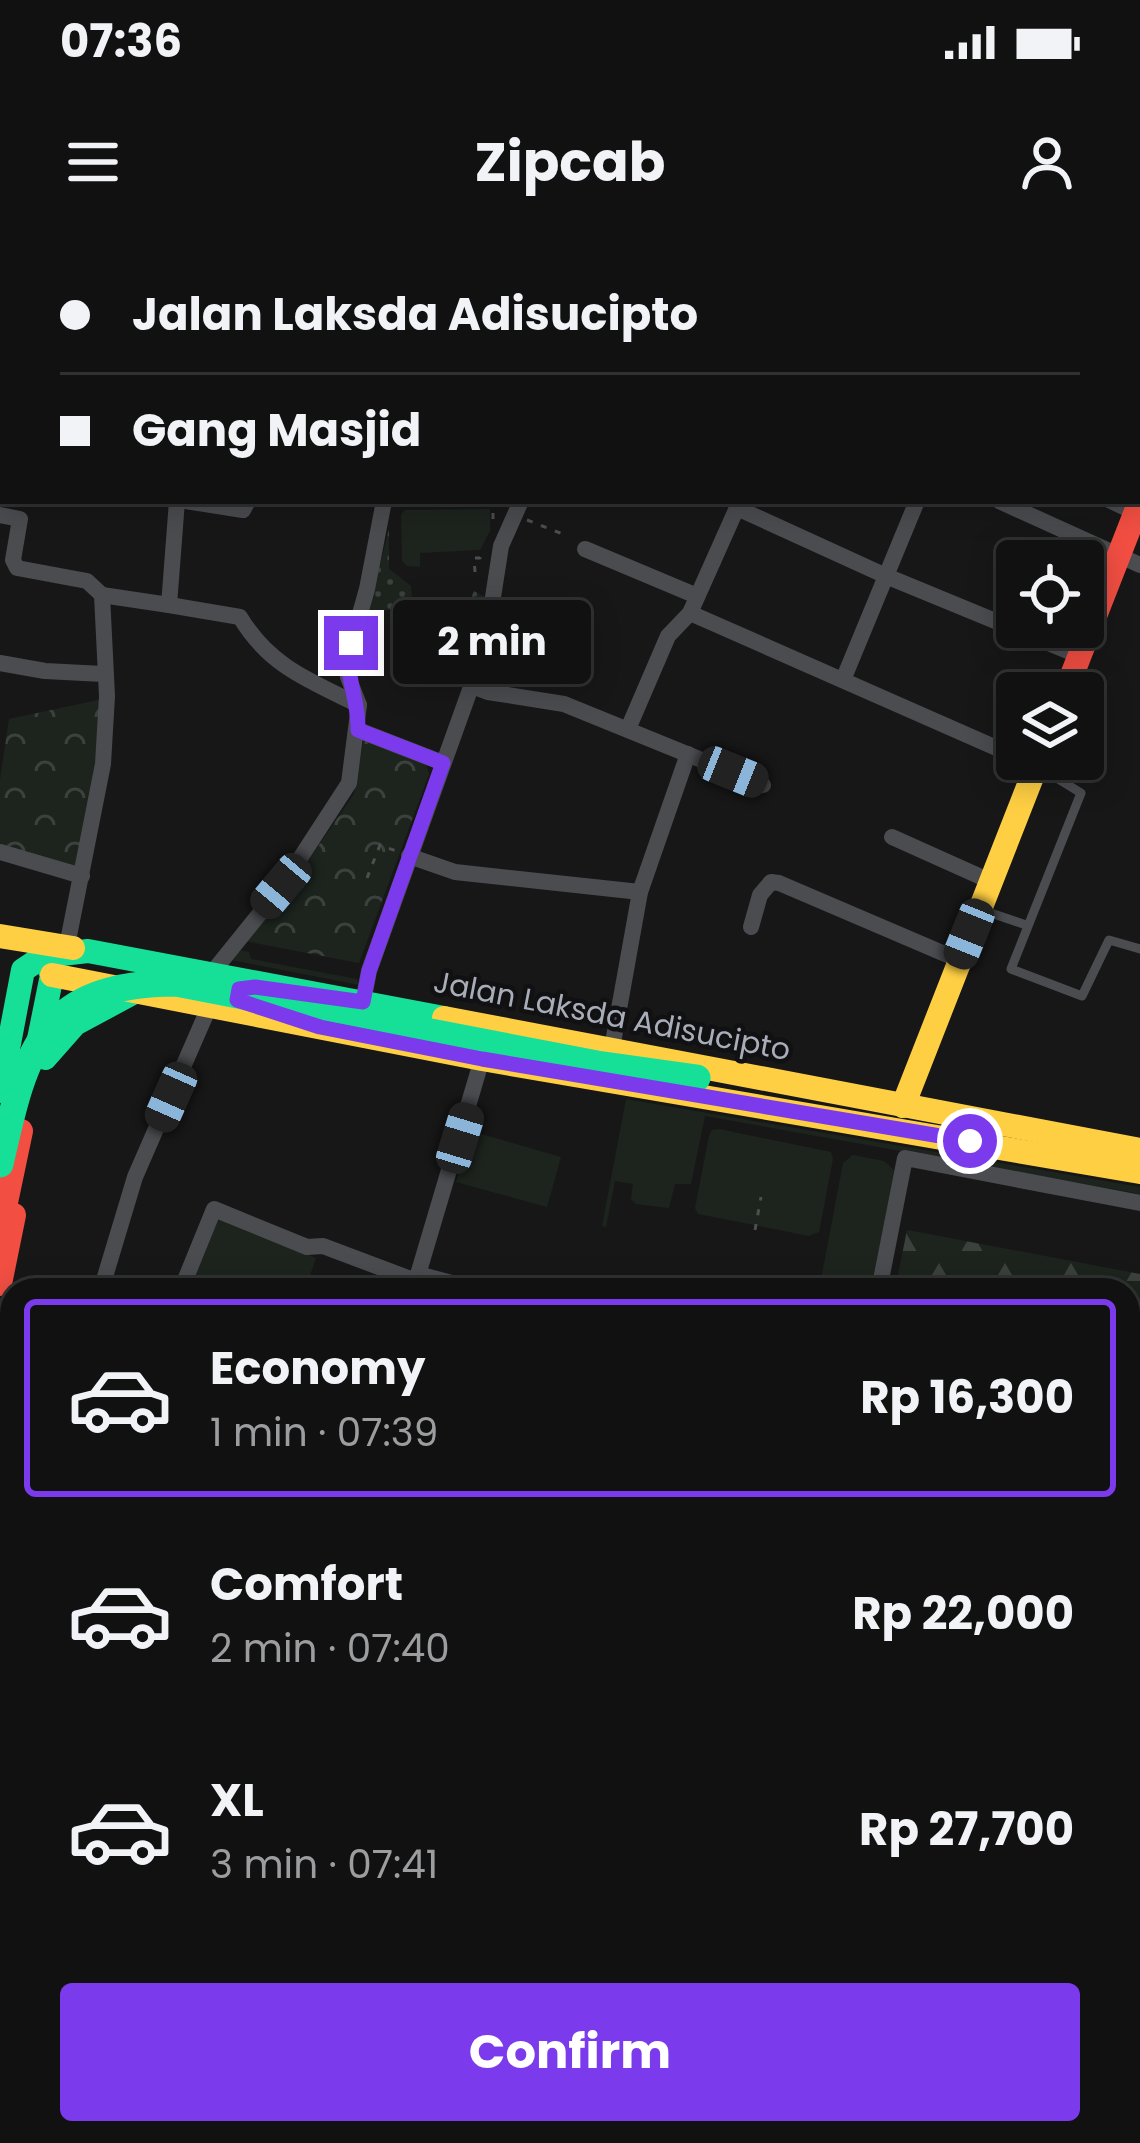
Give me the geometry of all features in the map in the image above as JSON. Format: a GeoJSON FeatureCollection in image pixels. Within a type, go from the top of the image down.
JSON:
{"type":"FeatureCollection","features":[{"type":"Feature","properties":{"kind":"main road"},"geometry":{"type":"LineString","coordinates":[[1074,672],[1129,560],[1137,509]]}},
{"type":"Feature","properties":{"kind":"main road"},"geometry":{"type":"LineString","coordinates":[[903,1106],[980,909],[1023,780]]}},
{"type":"Feature","properties":{"kind":"main road"},"geometry":{"type":"LineString","coordinates":[[8,1080],[39,954]]}},
{"type":"Feature","properties":{"kind":"main road","name":"Jalan Laksda Adisucipto"},"geometry":{"type":"LineString","coordinates":[[39,954],[211,974],[1140,1150]]}},
{"type":"Feature","properties":{"kind":"main road","name":"Jalan Laksda Adisucipto"},"geometry":{"type":"LineString","coordinates":[[39,954],[140,989],[320,1027],[1140,1172]]}},
{"type":"Feature","properties":{"kind":"main road"},"geometry":{"type":"LineString","coordinates":[[0,1231],[18,1085],[29,1057],[47,1030],[88,996],[142,982],[189,985],[597,1064],[847,1096]]}},
{"type":"Feature","properties":{"kind":"main road"},"geometry":{"type":"LineString","coordinates":[[320,1027],[252,1008],[236,997],[244,987],[326,995]]}},
{"type":"Feature","properties":{"kind":"main road"},"geometry":{"type":"LineString","coordinates":[[8,1080],[75,1024],[140,989]]}},
{"type":"Feature","properties":{"kind":"main road"},"geometry":{"type":"LineString","coordinates":[[0,1022],[21,1130],[20,1189],[1,1278]]}},
{"type":"Feature","properties":{"kind":"main road"},"geometry":{"type":"LineString","coordinates":[[5,1176],[21,1130]]}},
{"type":"Feature","properties":{"kind":"street"},"geometry":{"type":"LineString","coordinates":[[169,605],[177,504]]}},
{"type":"Feature","properties":{"kind":"street"},"geometry":{"type":"LineString","coordinates":[[207,504],[243,509],[246,504]]}},
{"type":"Feature","properties":{"kind":"street"},"geometry":{"type":"LineString","coordinates":[[211,974],[281,886],[343,796],[352,775],[359,705],[347,660],[383,504]]}},
{"type":"Feature","properties":{"kind":"street"},"geometry":{"type":"LineString","coordinates":[[843,680],[916,504]]}},
{"type":"Feature","properties":{"kind":"street"},"geometry":{"type":"LineString","coordinates":[[1006,504],[1129,560]]}},
{"type":"Feature","properties":{"kind":"street"},"geometry":{"type":"LineString","coordinates":[[628,729],[668,636],[693,604],[739,505],[886,577],[1080,656]]}},
{"type":"Feature","properties":{"kind":"street"},"geometry":{"type":"LineString","coordinates":[[363,1002],[403,854],[472,686],[490,625],[501,546],[518,508]]}},
{"type":"Feature","properties":{"kind":"street"},"geometry":{"type":"LineString","coordinates":[[0,515],[22,510],[13,560],[17,568],[87,580],[102,596],[240,617],[256,644],[272,658],[359,705]]}},
{"type":"Feature","properties":{"kind":"street"},"geometry":{"type":"LineString","coordinates":[[585,549],[843,680],[996,746]]}},
{"type":"Feature","properties":{"kind":"street"},"geometry":{"type":"LineString","coordinates":[[39,954],[82,876],[103,764],[107,696],[102,596]]}},
{"type":"Feature","properties":{"kind":"street"},"geometry":{"type":"LineString","coordinates":[[0,662],[45,671],[103,674]]}},
{"type":"Feature","properties":{"kind":"street"},"geometry":{"type":"LineString","coordinates":[[472,686],[564,704],[763,784]]}},
{"type":"Feature","properties":{"kind":"street"},"geometry":{"type":"LineString","coordinates":[[358,730],[443,763]]}},
{"type":"Feature","properties":{"kind":"street"},"geometry":{"type":"LineString","coordinates":[[612,1048],[640,892],[688,754]]}},
{"type":"Feature","properties":{"kind":"street"},"geometry":{"type":"LineString","coordinates":[[892,837],[990,881]]}},
{"type":"Feature","properties":{"kind":"street"},"geometry":{"type":"LineString","coordinates":[[0,851],[82,876]]}},
{"type":"Feature","properties":{"kind":"street"},"geometry":{"type":"LineString","coordinates":[[403,854],[455,872],[640,892]]}},
{"type":"Feature","properties":{"kind":"street"},"geometry":{"type":"LineString","coordinates":[[751,926],[760,895],[771,882],[779,883],[959,960]]}},
{"type":"Feature","properties":{"kind":"street"},"geometry":{"type":"LineString","coordinates":[[105,1278],[135,1177],[210,1005]]}},
{"type":"Feature","properties":{"kind":"street"},"geometry":{"type":"LineString","coordinates":[[417,1278],[482,1059]]}},
{"type":"Feature","properties":{"kind":"street"},"geometry":{"type":"LineString","coordinates":[[881,1278],[905,1158],[1140,1203]]}},
{"type":"Feature","properties":{"kind":"street"},"geometry":{"type":"LineString","coordinates":[[186,1278],[214,1209],[406,1278]]}},
{"type":"Feature","properties":{"kind":"lane"},"geometry":{"type":"LineString","coordinates":[[1061,780],[1081,793],[1011,969],[1076,996],[1086,991],[1109,940],[1140,949]]}},
{"type":"Feature","properties":{"kind":"lane"},"geometry":{"type":"LineString","coordinates":[[980,909],[1026,925]]}},
{"type":"Feature","properties":{"kind":"path"},"geometry":{"type":"LineString","coordinates":[[493,508],[493,518]]}},
{"type":"Feature","properties":{"kind":"path"},"geometry":{"type":"LineString","coordinates":[[518,508],[565,536]]}},
{"type":"Feature","properties":{"kind":"path"},"geometry":{"type":"LineString","coordinates":[[368,878],[380,845],[403,854]]}},
{"type":"Feature","properties":{"kind":"path"},"geometry":{"type":"LineString","coordinates":[[754,1230],[761,1197]]}},
{"type":"Feature","properties":{"kind":"green space"},"geometry":{"type":"Polygon","coordinates":[[[490,509],[490,531],[480,550],[420,553],[420,567],[402,561],[401,514],[405,510],[490,509]]]}},
{"type":"Feature","properties":{"kind":"green space"},"geometry":{"type":"Polygon","coordinates":[[[389,529],[389,569],[411,586],[412,598],[451,598],[468,605],[474,591],[485,597],[484,606],[368,611],[389,529]]]}},
{"type":"Feature","properties":{"kind":"green space"},"geometry":{"type":"Polygon","coordinates":[[[108,698],[81,875],[0,848],[0,780],[9,719],[108,698]]]}},
{"type":"Feature","properties":{"kind":"green space"},"geometry":{"type":"Polygon","coordinates":[[[364,738],[426,764],[429,774],[359,963],[245,941],[288,890],[354,794],[364,738]]]}},
{"type":"Feature","properties":{"kind":"green space"},"geometry":{"type":"Polygon","coordinates":[[[240,950],[249,952],[251,959],[357,979],[359,985],[231,960],[240,950]]]}},
{"type":"Feature","properties":{"kind":"green space"},"geometry":{"type":"Polygon","coordinates":[[[626,1099],[1140,1187],[1140,1194],[705,1116],[691,1184],[675,1184],[669,1208],[636,1204],[631,1199],[633,1184],[615,1181],[606,1227],[602,1226],[626,1099]]]}},
{"type":"Feature","properties":{"kind":"green space"},"geometry":{"type":"Polygon","coordinates":[[[719,1129],[831,1152],[819,1232],[809,1236],[698,1214],[695,1208],[709,1136],[719,1129]]]}},
{"type":"Feature","properties":{"kind":"green space"},"geometry":{"type":"Polygon","coordinates":[[[471,1131],[561,1157],[547,1207],[456,1182],[471,1131]]]}},
{"type":"Feature","properties":{"kind":"green space"},"geometry":{"type":"Polygon","coordinates":[[[853,1155],[884,1161],[896,1172],[874,1278],[821,1278],[843,1163],[853,1155]]]}},
{"type":"Feature","properties":{"kind":"green space"},"geometry":{"type":"Polygon","coordinates":[[[219,1218],[316,1258],[309,1278],[194,1278],[219,1218]]]}},
{"type":"Feature","properties":{"kind":"green space"},"geometry":{"type":"Polygon","coordinates":[[[907,1230],[1140,1274],[1140,1278],[913,1278],[898,1275],[907,1230]]]}},
{"type":"Feature","properties":{"kind":"traffic: fast"},"geometry":{"type":"LineString","coordinates":[[0,1091],[23,970],[44,956],[88,951],[444,1018]]}},
{"type":"Feature","properties":{"kind":"traffic: fast"},"geometry":{"type":"LineString","coordinates":[[37,1049],[52,975],[44,956]]}},
{"type":"Feature","properties":{"kind":"traffic: fast"},"geometry":{"type":"LineString","coordinates":[[0,1164],[20,1087],[48,1030],[68,1010],[96,995],[131,986],[176,983],[597,1064],[697,1078]]}},
{"type":"Feature","properties":{"kind":"traffic: fast"},"geometry":{"type":"LineString","coordinates":[[45,1058],[75,1024],[140,989]]}},
{"type":"Feature","properties":{"kind":"traffic: slow"},"geometry":{"type":"LineString","coordinates":[[903,1106],[1031,780]]}},
{"type":"Feature","properties":{"kind":"traffic: slow"},"geometry":{"type":"LineString","coordinates":[[0,936],[73,948]]}},
{"type":"Feature","properties":{"kind":"traffic: slow"},"geometry":{"type":"LineString","coordinates":[[52,975],[482,1059],[1140,1172]]}},
{"type":"Feature","properties":{"kind":"traffic: slow"},"geometry":{"type":"LineString","coordinates":[[444,1018],[1140,1150]]}},
{"type":"Feature","properties":{"kind":"traffic: jam"},"geometry":{"type":"LineString","coordinates":[[1073,672],[1139,504]]}},
{"type":"Feature","properties":{"kind":"traffic: jam"},"geometry":{"type":"LineString","coordinates":[[0,1231],[21,1131]]}},
{"type":"Feature","properties":{"kind":"traffic: jam"},"geometry":{"type":"LineString","coordinates":[[1,1278],[14,1215]]}},
{"type":"Feature","properties":{"kind":"route"},"geometry":{"type":"LineString","coordinates":[[351,643],[347,668],[359,705],[358,730],[443,763],[395,893],[363,1002],[255,987],[239,989],[237,1000],[320,1027],[482,1059],[970,1141]]}}]}
